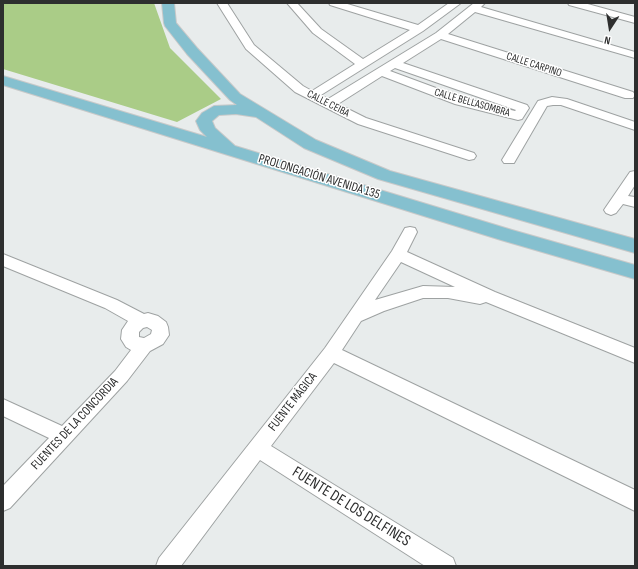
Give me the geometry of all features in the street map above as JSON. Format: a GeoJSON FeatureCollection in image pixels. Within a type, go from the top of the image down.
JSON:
{"type":"FeatureCollection","features":[{"type":"Feature","properties":{"kind":"main road","name":"PROLONGACIÓN AVENIDA 135"},"geometry":{"type":"LineString","coordinates":[[168,3],[170,23],[192,51],[235,98],[310,144],[384,175],[635,246]]}},
{"type":"Feature","properties":{"kind":"main road","name":"PROLONGACIÓN AVENIDA 135"},"geometry":{"type":"LineString","coordinates":[[3,80],[635,272]]}},
{"type":"Feature","properties":{"kind":"main road"},"geometry":{"type":"LineString","coordinates":[[231,150],[208,130],[204,121],[207,116],[214,111],[230,109],[263,116]]}},
{"type":"Feature","properties":{"kind":"street","name":"CALLE CEIBA"},"geometry":{"type":"LineString","coordinates":[[222,3],[250,47],[299,89],[362,121],[469,156]]}},
{"type":"Feature","properties":{"kind":"street"},"geometry":{"type":"LineString","coordinates":[[292,3],[317,32],[362,64]]}},
{"type":"Feature","properties":{"kind":"street"},"geometry":{"type":"LineString","coordinates":[[334,3],[419,29]]}},
{"type":"Feature","properties":{"kind":"street"},"geometry":{"type":"LineString","coordinates":[[573,3],[635,20]]}},
{"type":"Feature","properties":{"kind":"street"},"geometry":{"type":"LineString","coordinates":[[312,96],[419,29],[453,4]]}},
{"type":"Feature","properties":{"kind":"street"},"geometry":{"type":"LineString","coordinates":[[329,104],[421,48],[477,6],[635,55]]}},
{"type":"Feature","properties":{"kind":"street"},"geometry":{"type":"LineString","coordinates":[[442,13],[460,19]]}},
{"type":"Feature","properties":{"kind":"street","name":"CALLE CARPINO"},"geometry":{"type":"LineString","coordinates":[[440,35],[629,95]]}},
{"type":"Feature","properties":{"kind":"street"},"geometry":{"type":"LineString","coordinates":[[399,42],[421,48]]}},
{"type":"Feature","properties":{"kind":"street","name":"CALLE BELLASOMBRA"},"geometry":{"type":"LineString","coordinates":[[382,72],[459,102],[518,116],[523,108],[396,64]]}},
{"type":"Feature","properties":{"kind":"street"},"geometry":{"type":"LineString","coordinates":[[509,160],[542,104],[552,101],[563,102],[635,126]]}},
{"type":"Feature","properties":{"kind":"street"},"geometry":{"type":"LineString","coordinates":[[611,210],[635,174]]}},
{"type":"Feature","properties":{"kind":"street"},"geometry":{"type":"LineString","coordinates":[[619,198],[635,202]]}},
{"type":"Feature","properties":{"kind":"street","name":"FUENTE MÁGICA"},"geometry":{"type":"LineString","coordinates":[[167,566],[331,353],[398,254],[410,232]]}},
{"type":"Feature","properties":{"kind":"street"},"geometry":{"type":"LineString","coordinates":[[398,254],[508,303],[635,356]]}},
{"type":"Feature","properties":{"kind":"street","name":"FUENTES DE LA CONCORDIA"},"geometry":{"type":"LineString","coordinates":[[3,260],[111,304],[142,321],[133,326],[129,335],[132,342],[145,345],[121,376],[3,501]]}},
{"type":"Feature","properties":{"kind":"street"},"geometry":{"type":"LineString","coordinates":[[355,317],[378,306],[423,292],[448,292],[508,303]]}},
{"type":"Feature","properties":{"kind":"street"},"geometry":{"type":"LineString","coordinates":[[331,353],[635,501]]}},
{"type":"Feature","properties":{"kind":"street"},"geometry":{"type":"LineString","coordinates":[[3,407],[64,436]]}},
{"type":"Feature","properties":{"kind":"street","name":"FUENTE DE LOS DELFINES"},"geometry":{"type":"LineString","coordinates":[[258,448],[445,566]]}},
{"type":"Feature","properties":{"kind":"green space"},"geometry":{"type":"Polygon","coordinates":[[[3,3],[154,3],[170,48],[221,99],[177,122],[3,69],[3,3]]]}}]}
